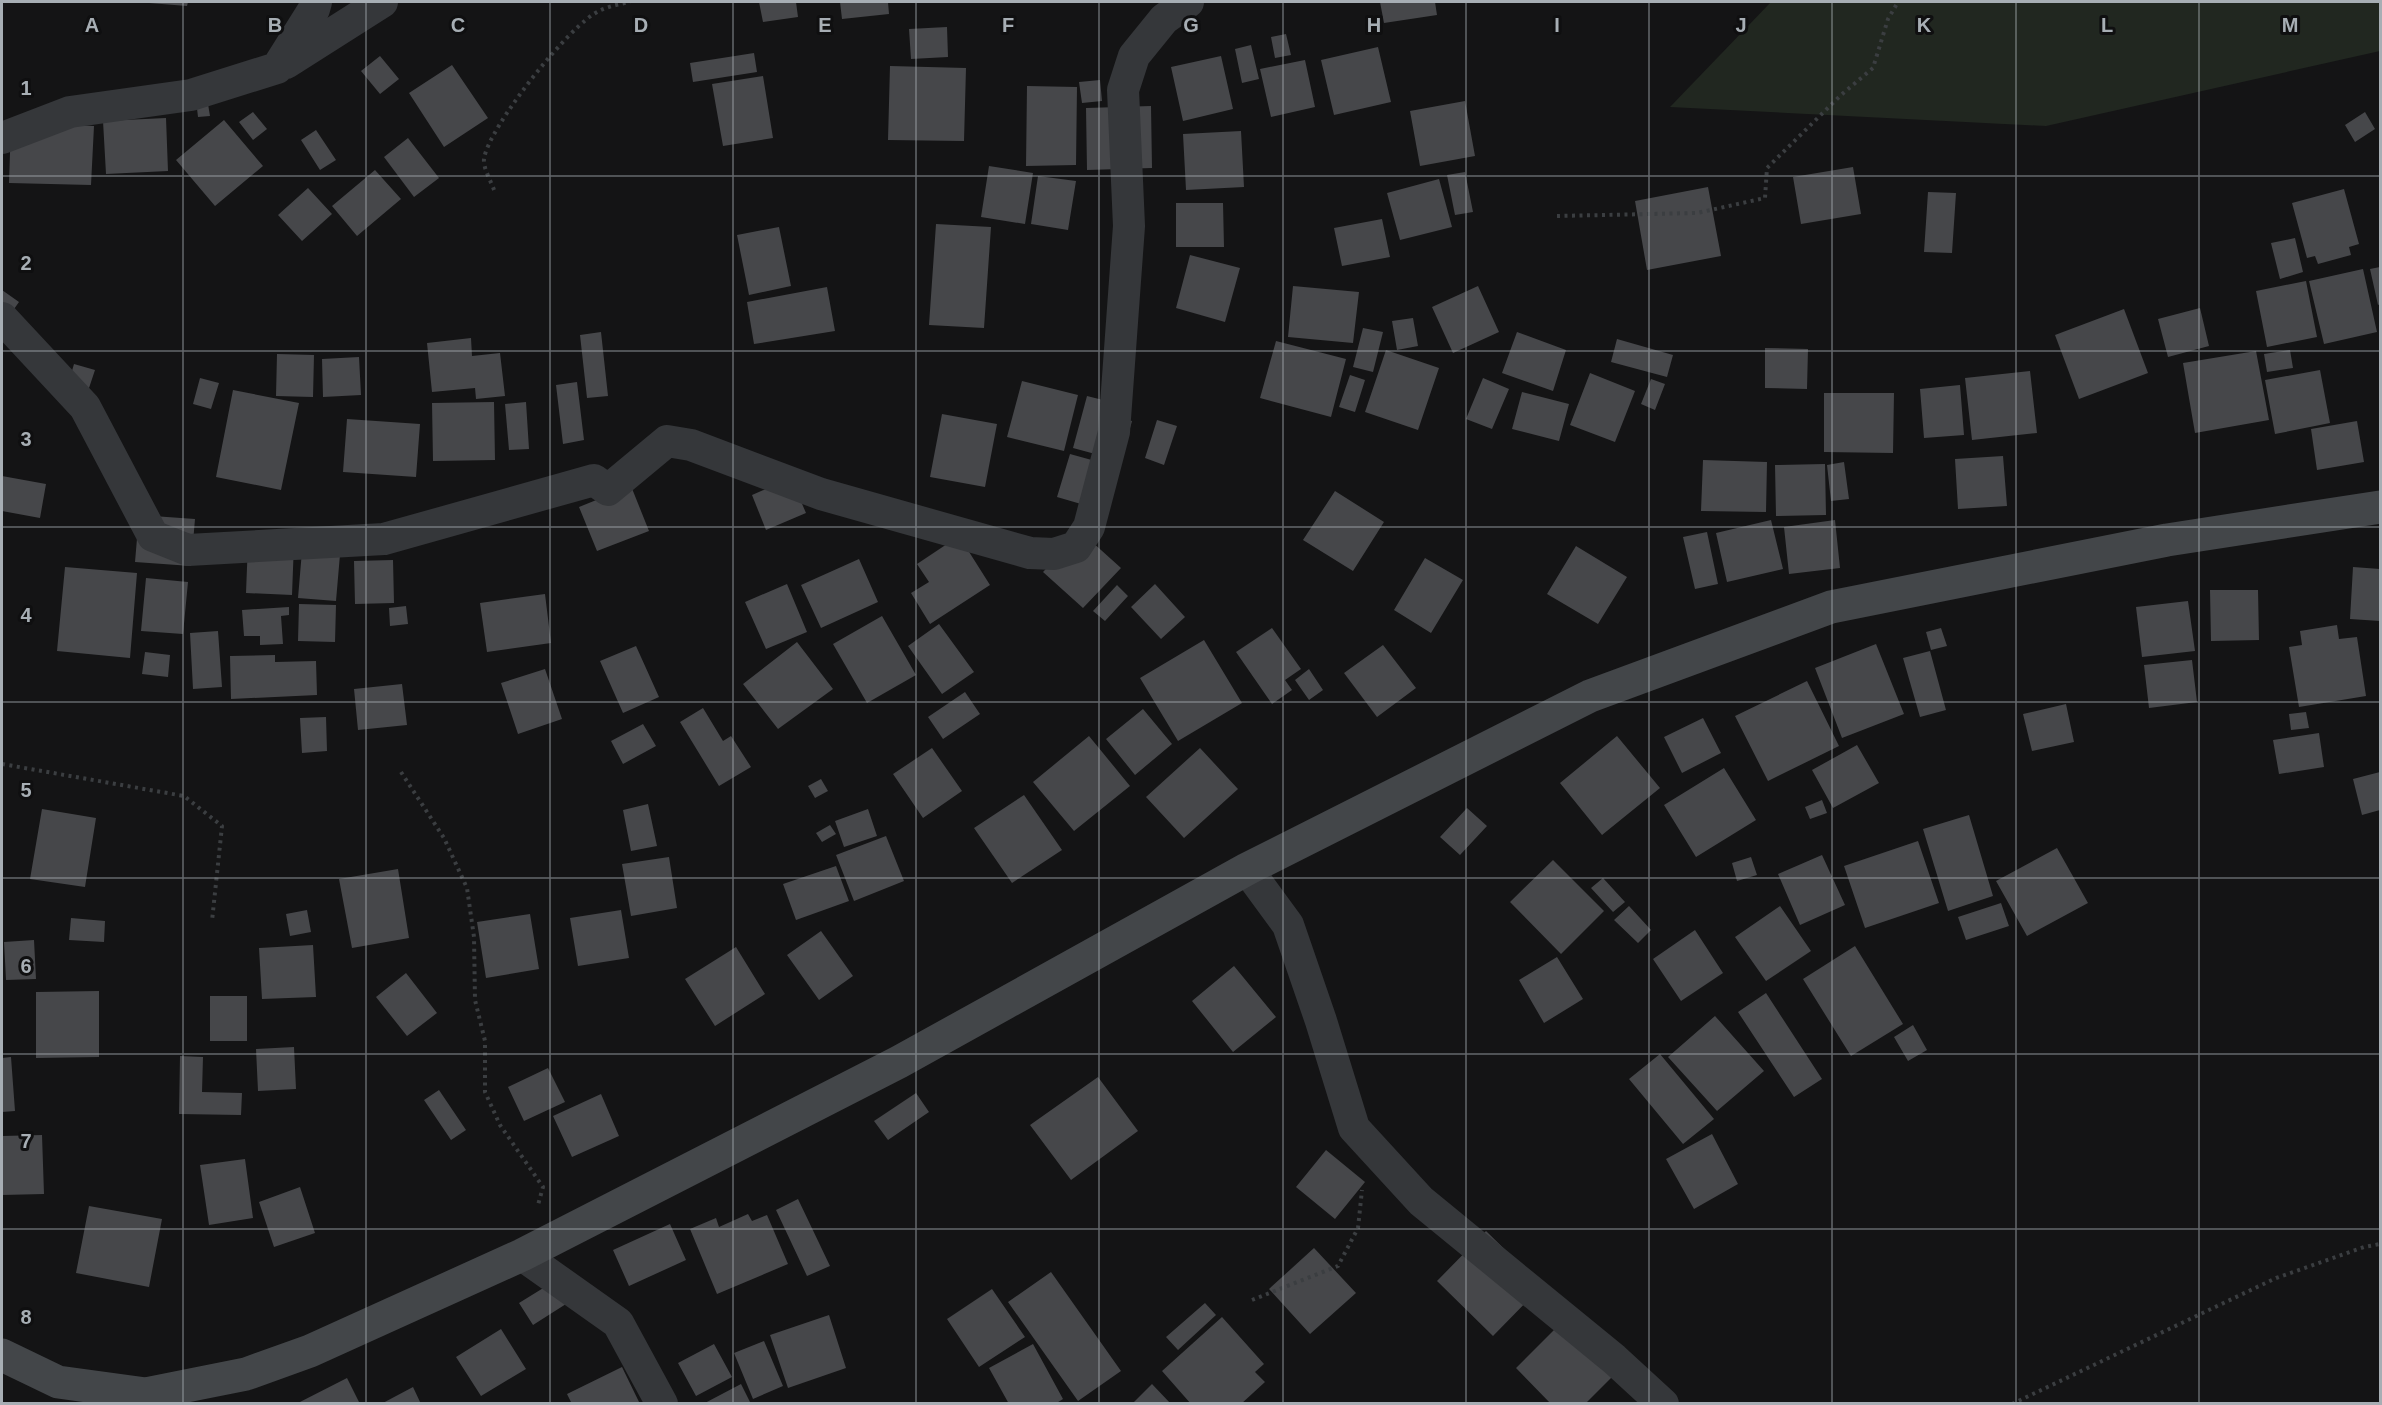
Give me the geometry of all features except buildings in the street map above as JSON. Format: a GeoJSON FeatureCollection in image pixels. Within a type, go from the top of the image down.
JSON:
{"type":"FeatureCollection","features":[{"type":"Feature","properties":{"kind":"main road"},"geometry":{"type":"LineString","coordinates":[[2,1355],[58,1382],[146,1394],[246,1374],[310,1351],[522,1255],[899,1062],[1247,869],[1590,696],[1831,608],[2168,540],[2380,507]]}},
{"type":"Feature","properties":{"kind":"street"},"geometry":{"type":"LineString","coordinates":[[277,68],[314,9],[316,2]]}},
{"type":"Feature","properties":{"kind":"street"},"geometry":{"type":"LineString","coordinates":[[2,138],[70,112],[191,95],[277,68],[382,2]]}},
{"type":"Feature","properties":{"kind":"street"},"geometry":{"type":"LineString","coordinates":[[2,318],[85,407],[153,536],[188,550],[384,539],[594,480],[608,490],[667,441],[692,445],[822,494],[1030,553],[1054,554],[1076,547],[1089,527],[1114,432],[1129,226],[1123,90],[1134,56],[1164,19],[1188,2]]}},
{"type":"Feature","properties":{"kind":"street"},"geometry":{"type":"LineString","coordinates":[[1247,869],[1288,925],[1354,1128],[1421,1201],[1614,1359],[1663,1404]]}},
{"type":"Feature","properties":{"kind":"street"},"geometry":{"type":"LineString","coordinates":[[522,1255],[618,1323],[663,1404]]}},
{"type":"Feature","properties":{"kind":"path"},"geometry":{"type":"LineString","coordinates":[[494,190],[484,160],[492,136],[520,96],[548,59],[571,34],[598,11],[630,2]]}},
{"type":"Feature","properties":{"kind":"path"},"geometry":{"type":"LineString","coordinates":[[1557,216],[1697,213],[1765,198],[1767,168],[1840,95],[1873,68],[1888,19],[1898,2]]}},
{"type":"Feature","properties":{"kind":"path"},"geometry":{"type":"LineString","coordinates":[[2,764],[184,796],[222,826],[212,921]]}},
{"type":"Feature","properties":{"kind":"path"},"geometry":{"type":"LineString","coordinates":[[401,772],[444,838],[467,888],[474,938],[475,1000],[485,1041],[485,1092],[500,1125],[543,1187],[522,1255]]}},
{"type":"Feature","properties":{"kind":"path"},"geometry":{"type":"LineString","coordinates":[[1252,1300],[1338,1266],[1358,1228],[1363,1182]]}},
{"type":"Feature","properties":{"kind":"path"},"geometry":{"type":"LineString","coordinates":[[2012,1404],[2276,1278],[2364,1247],[2380,1244]]}},
{"type":"Feature","properties":{"kind":"shaded area"},"geometry":{"type":"Polygon","coordinates":[[[1771,2],[2380,2],[2380,51],[2046,126],[1670,107],[1771,2]]]}}]}
